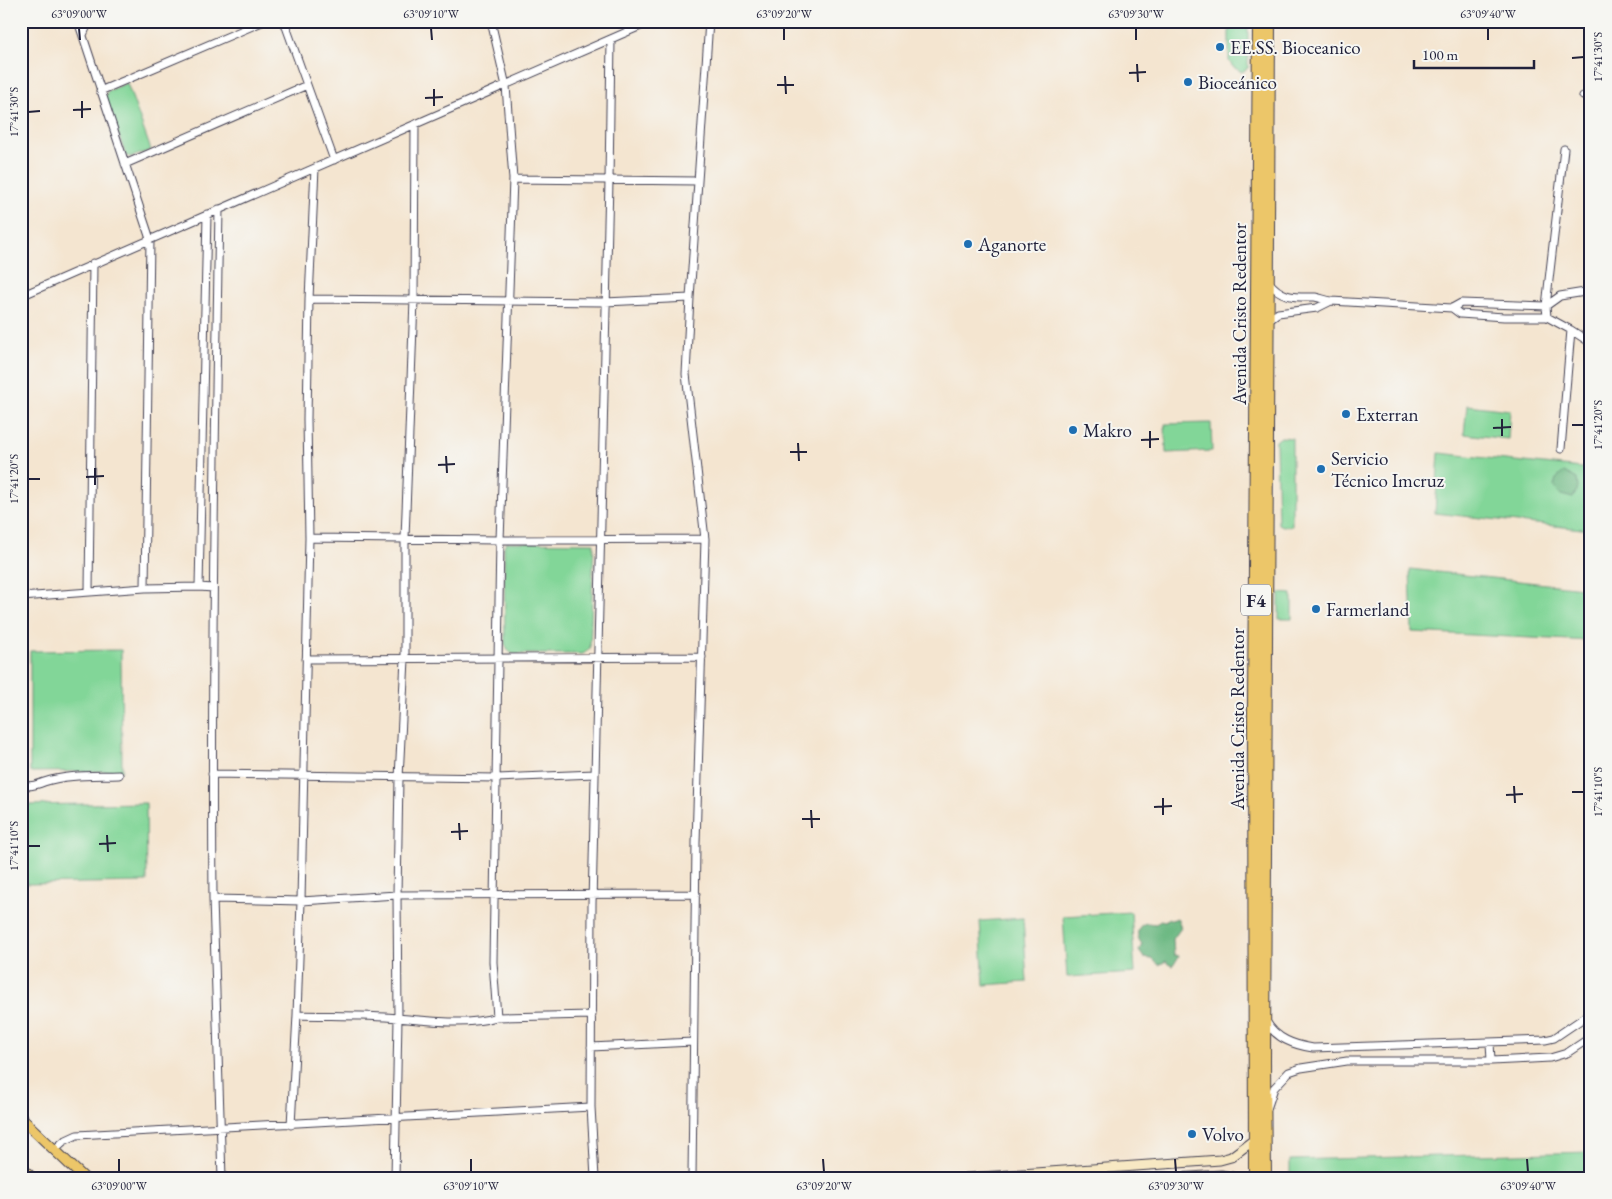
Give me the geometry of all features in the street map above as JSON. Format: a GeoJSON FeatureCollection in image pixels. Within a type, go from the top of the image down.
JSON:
{"type":"FeatureCollection","features":[{"type":"Feature","properties":{"kind":"highway","name":"Avenida Cristo Redentor"},"geometry":{"type":"LineString","coordinates":[[1255,1178],[1254,707],[1260,21]]}},
{"type":"Feature","properties":{"kind":"highway","name":"Avenida Cristo Redentor"},"geometry":{"type":"LineString","coordinates":[[1265,1178],[1269,21]]}},
{"type":"Feature","properties":{"kind":"main road"},"geometry":{"type":"LineString","coordinates":[[21,1118],[84,1178]]}},
{"type":"Feature","properties":{"kind":"main road"},"geometry":{"type":"LineString","coordinates":[[966,1178],[1220,1160],[1232,1157],[1254,1140]]}},
{"type":"Feature","properties":{"kind":"main road"},"geometry":{"type":"LineString","coordinates":[[1220,1160],[1221,1175]]}},
{"type":"Feature","properties":{"kind":"main road"},"geometry":{"type":"LineString","coordinates":[[21,1167],[32,1178]]}},
{"type":"Feature","properties":{"kind":"main road"},"geometry":{"type":"LineString","coordinates":[[1176,1178],[1221,1175],[1236,1178]]}},
{"type":"Feature","properties":{"kind":"street"},"geometry":{"type":"LineString","coordinates":[[78,21],[150,240],[145,588]]}},
{"type":"Feature","properties":{"kind":"street"},"geometry":{"type":"LineString","coordinates":[[83,35],[89,21]]}},
{"type":"Feature","properties":{"kind":"street"},"geometry":{"type":"LineString","coordinates":[[100,91],[264,21]]}},
{"type":"Feature","properties":{"kind":"street"},"geometry":{"type":"LineString","coordinates":[[284,21],[334,160]]}},
{"type":"Feature","properties":{"kind":"street"},"geometry":{"type":"LineString","coordinates":[[491,21],[506,86],[513,179],[500,540],[493,962],[497,1017]]}},
{"type":"Feature","properties":{"kind":"street"},"geometry":{"type":"LineString","coordinates":[[21,296],[652,21]]}},
{"type":"Feature","properties":{"kind":"street"},"geometry":{"type":"LineString","coordinates":[[692,1178],[696,833],[705,539],[686,374],[709,21]]}},
{"type":"Feature","properties":{"kind":"street"},"geometry":{"type":"LineString","coordinates":[[595,1178],[591,1107],[592,895],[611,39]]}},
{"type":"Feature","properties":{"kind":"street"},"geometry":{"type":"LineString","coordinates":[[124,164],[307,85]]}},
{"type":"Feature","properties":{"kind":"street"},"geometry":{"type":"LineString","coordinates":[[395,1178],[399,778],[405,659],[405,538],[414,300],[415,124]]}},
{"type":"Feature","properties":{"kind":"street"},"geometry":{"type":"LineString","coordinates":[[1547,317],[1546,306],[1564,149]]}},
{"type":"Feature","properties":{"kind":"street"},"geometry":{"type":"LineString","coordinates":[[290,1125],[297,1015],[301,901],[309,538],[307,419],[309,299],[315,168]]}},
{"type":"Feature","properties":{"kind":"street"},"geometry":{"type":"LineString","coordinates":[[513,179],[698,180]]}},
{"type":"Feature","properties":{"kind":"street"},"geometry":{"type":"LineString","coordinates":[[219,209],[212,774],[222,1178]]}},
{"type":"Feature","properties":{"kind":"street"},"geometry":{"type":"LineString","coordinates":[[199,587],[207,214]]}},
{"type":"Feature","properties":{"kind":"street"},"geometry":{"type":"LineString","coordinates":[[89,591],[93,263]]}},
{"type":"Feature","properties":{"kind":"street"},"geometry":{"type":"LineString","coordinates":[[1268,281],[1278,292],[1284,295],[1331,301],[1452,308],[1461,304],[1546,306],[1560,296],[1591,291]]}},
{"type":"Feature","properties":{"kind":"street"},"geometry":{"type":"LineString","coordinates":[[309,299],[605,302],[690,298]]}},
{"type":"Feature","properties":{"kind":"street"},"geometry":{"type":"LineString","coordinates":[[1267,321],[1278,313],[1316,308],[1331,301]]}},
{"type":"Feature","properties":{"kind":"street"},"geometry":{"type":"LineString","coordinates":[[1504,317],[1505,305]]}},
{"type":"Feature","properties":{"kind":"street"},"geometry":{"type":"LineString","coordinates":[[1452,308],[1460,314],[1547,317],[1591,343]]}},
{"type":"Feature","properties":{"kind":"street"},"geometry":{"type":"LineString","coordinates":[[1561,448],[1571,330]]}},
{"type":"Feature","properties":{"kind":"street"},"geometry":{"type":"LineString","coordinates":[[309,538],[500,540],[705,539]]}},
{"type":"Feature","properties":{"kind":"street"},"geometry":{"type":"LineString","coordinates":[[21,597],[145,588],[213,588]]}},
{"type":"Feature","properties":{"kind":"street"},"geometry":{"type":"LineString","coordinates":[[306,659],[702,657]]}},
{"type":"Feature","properties":{"kind":"street"},"geometry":{"type":"LineString","coordinates":[[212,774],[399,778],[497,778],[595,774]]}},
{"type":"Feature","properties":{"kind":"street"},"geometry":{"type":"LineString","coordinates":[[21,783],[24,786],[35,786],[58,779],[79,776],[119,775]]}},
{"type":"Feature","properties":{"kind":"street"},"geometry":{"type":"LineString","coordinates":[[214,899],[301,901],[397,895],[696,894]]}},
{"type":"Feature","properties":{"kind":"street"},"geometry":{"type":"LineString","coordinates":[[1265,1018],[1277,1035],[1294,1044],[1313,1048],[1545,1040],[1554,1038],[1591,1013]]}},
{"type":"Feature","properties":{"kind":"street"},"geometry":{"type":"LineString","coordinates":[[297,1015],[398,1018],[416,1021],[484,1021],[497,1017],[592,1015]]}},
{"type":"Feature","properties":{"kind":"street"},"geometry":{"type":"LineString","coordinates":[[1266,1114],[1274,1088],[1289,1072],[1301,1068],[1336,1061],[1491,1061],[1560,1056],[1591,1037]]}},
{"type":"Feature","properties":{"kind":"street"},"geometry":{"type":"LineString","coordinates":[[591,1047],[693,1042]]}},
{"type":"Feature","properties":{"kind":"street"},"geometry":{"type":"LineString","coordinates":[[1490,1042],[1491,1061]]}},
{"type":"Feature","properties":{"kind":"street"},"geometry":{"type":"LineString","coordinates":[[1335,1047],[1343,1052],[1344,1055],[1344,1057],[1336,1061]]}},
{"type":"Feature","properties":{"kind":"street"},"geometry":{"type":"LineString","coordinates":[[1360,1047],[1356,1054],[1361,1060]]}},
{"type":"Feature","properties":{"kind":"street"},"geometry":{"type":"LineString","coordinates":[[54,1150],[64,1141],[77,1135],[290,1125],[397,1117],[591,1107]]}},
{"type":"Feature","properties":{"kind":"green space"},"geometry":{"type":"Polygon","coordinates":[[[1229,21],[1248,21],[1248,68],[1242,72],[1233,67],[1229,61],[1229,21]]]}},
{"type":"Feature","properties":{"kind":"green space"},"geometry":{"type":"Polygon","coordinates":[[[127,83],[151,150],[132,157],[126,156],[105,96],[108,91],[127,83]]]}},
{"type":"Feature","properties":{"kind":"green space"},"geometry":{"type":"Polygon","coordinates":[[[1467,405],[1510,410],[1508,439],[1464,434],[1467,405]]]}},
{"type":"Feature","properties":{"kind":"green space"},"geometry":{"type":"Polygon","coordinates":[[[1211,423],[1212,451],[1166,453],[1165,424],[1211,423]]]}},
{"type":"Feature","properties":{"kind":"green space"},"geometry":{"type":"Polygon","coordinates":[[[1281,437],[1292,438],[1292,526],[1278,524],[1276,441],[1281,437]]]}},
{"type":"Feature","properties":{"kind":"green space"},"geometry":{"type":"Polygon","coordinates":[[[1439,453],[1591,469],[1591,530],[1435,513],[1439,453]]]}},
{"type":"Feature","properties":{"kind":"green space"},"geometry":{"type":"Polygon","coordinates":[[[1564,472],[1577,479],[1578,488],[1573,498],[1561,495],[1554,486],[1556,479],[1564,472]]]}},
{"type":"Feature","properties":{"kind":"green space"},"geometry":{"type":"Polygon","coordinates":[[[506,542],[594,543],[590,649],[583,654],[513,654],[508,651],[505,644],[504,546],[506,542]]]}},
{"type":"Feature","properties":{"kind":"green space"},"geometry":{"type":"Polygon","coordinates":[[[1410,569],[1591,589],[1591,641],[1412,632],[1410,569]]]}},
{"type":"Feature","properties":{"kind":"green space"},"geometry":{"type":"Polygon","coordinates":[[[1279,593],[1292,594],[1292,619],[1279,619],[1279,593]]]}},
{"type":"Feature","properties":{"kind":"green space"},"geometry":{"type":"Polygon","coordinates":[[[121,650],[122,771],[30,772],[30,651],[121,650]]]}},
{"type":"Feature","properties":{"kind":"green space"},"geometry":{"type":"Polygon","coordinates":[[[146,803],[147,882],[26,884],[25,805],[146,803]]]}},
{"type":"Feature","properties":{"kind":"green space"},"geometry":{"type":"Polygon","coordinates":[[[1131,912],[1135,973],[1067,977],[1063,916],[1131,912]]]}},
{"type":"Feature","properties":{"kind":"green space"},"geometry":{"type":"Polygon","coordinates":[[[1023,918],[1027,982],[984,985],[980,921],[1023,918]]]}},
{"type":"Feature","properties":{"kind":"green space"},"geometry":{"type":"Polygon","coordinates":[[[1168,918],[1172,920],[1177,918],[1181,928],[1173,939],[1174,955],[1179,956],[1173,966],[1166,961],[1159,965],[1152,959],[1144,958],[1139,951],[1142,944],[1138,935],[1140,926],[1147,923],[1156,924],[1160,920],[1165,921],[1168,918]]]}},
{"type":"Feature","properties":{"kind":"green space"},"geometry":{"type":"Polygon","coordinates":[[[1591,1152],[1591,1178],[1290,1178],[1290,1160],[1591,1152]]]}},
{"type":"Feature","properties":{"kind":"place","name":"EE.SS. Bioceanico"},"geometry":{"type":"Point","coordinates":[1220,47]}},
{"type":"Feature","properties":{"kind":"place","name":"Bioceánico"},"geometry":{"type":"Point","coordinates":[1188,82]}},
{"type":"Feature","properties":{"kind":"place","name":"Aganorte"},"geometry":{"type":"Point","coordinates":[968,244]}},
{"type":"Feature","properties":{"kind":"place","name":"Exterran"},"geometry":{"type":"Point","coordinates":[1346,414]}},
{"type":"Feature","properties":{"kind":"place","name":"Makro"},"geometry":{"type":"Point","coordinates":[1073,430]}},
{"type":"Feature","properties":{"kind":"place","name":"Servicio Técnico Imcruz"},"geometry":{"type":"Point","coordinates":[1321,469]}},
{"type":"Feature","properties":{"kind":"place","name":"Farmerland"},"geometry":{"type":"Point","coordinates":[1316,609]}},
{"type":"Feature","properties":{"kind":"place","name":"Volvo"},"geometry":{"type":"Point","coordinates":[1192,1134]}}]}
